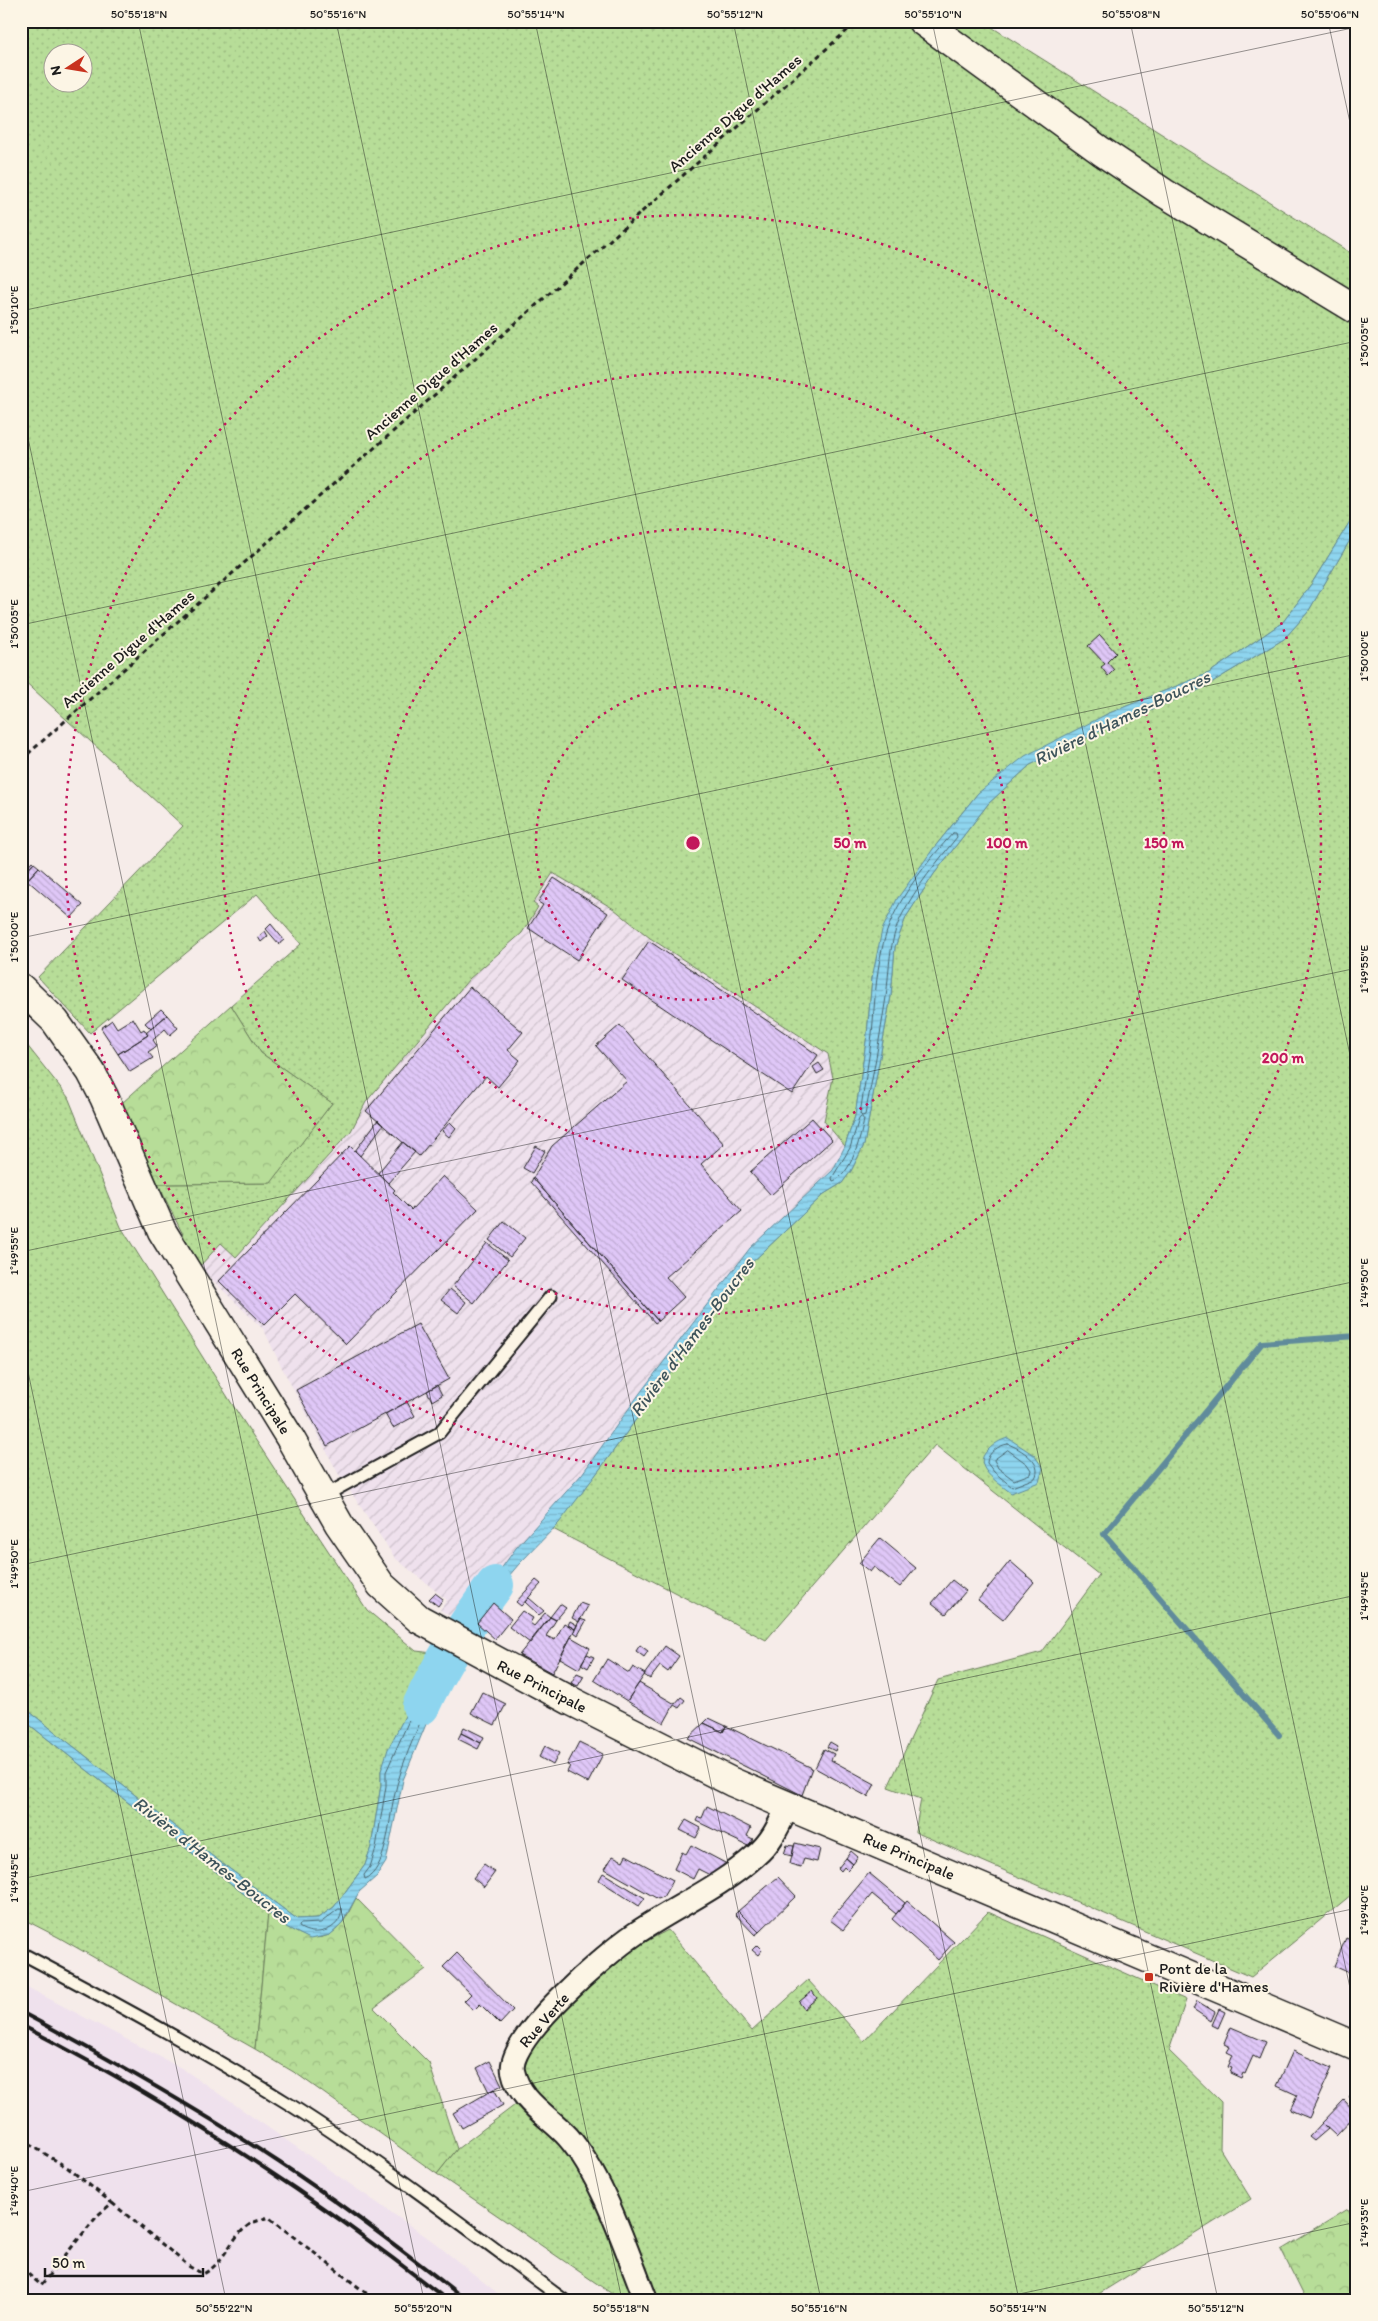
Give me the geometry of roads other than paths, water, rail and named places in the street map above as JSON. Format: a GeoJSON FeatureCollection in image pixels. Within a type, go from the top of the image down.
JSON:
{"type":"FeatureCollection","features":[{"type":"Feature","properties":{"kind":"street"},"geometry":{"type":"LineString","coordinates":[[922,21],[1101,151],[1164,193],[1357,310]]}},
{"type":"Feature","properties":{"kind":"street","name":"Rue Principale"},"geometry":{"type":"LineString","coordinates":[[21,988],[55,1021],[91,1072],[104,1097],[162,1231],[276,1415],[350,1542],[382,1585],[405,1607],[431,1627],[473,1650],[732,1782],[1357,2047]]}},
{"type":"Feature","properties":{"kind":"street","name":"Rue Verte"},"geometry":{"type":"LineString","coordinates":[[646,2300],[592,2176],[569,2139],[522,2092],[512,2069],[513,2058],[528,2033],[606,1955],[635,1934],[722,1881],[756,1856],[776,1833],[788,1806]]}},
{"type":"Feature","properties":{"kind":"lane"},"geometry":{"type":"LineString","coordinates":[[323,1497],[439,1433],[551,1296]]}},
{"type":"Feature","properties":{"kind":"lane"},"geometry":{"type":"LineString","coordinates":[[21,1953],[187,2042],[290,2105],[414,2190],[564,2300]]}},
{"type":"Feature","properties":{"kind":"water"},"geometry":{"type":"Polygon","coordinates":[[[1357,510],[1357,528],[1308,612],[1284,639],[1199,690],[1111,726],[1030,765],[988,804],[934,874],[906,917],[895,947],[891,996],[864,1145],[851,1171],[842,1183],[824,1194],[745,1269],[559,1523],[519,1564],[487,1602],[470,1631],[462,1623],[516,1548],[582,1474],[640,1393],[750,1248],[833,1170],[845,1146],[855,1116],[867,1035],[872,978],[882,930],[897,899],[933,849],[978,793],[1025,756],[1107,714],[1209,673],[1283,622],[1312,583],[1357,510]]]}},
{"type":"Feature","properties":{"kind":"water"},"geometry":{"type":"Polygon","coordinates":[[[1008,1438],[1034,1455],[1043,1468],[1039,1482],[1011,1493],[988,1474],[982,1462],[983,1456],[990,1448],[1008,1438]]]}},
{"type":"Feature","properties":{"kind":"water"},"geometry":{"type":"Polygon","coordinates":[[[433,1653],[450,1666],[403,1780],[386,1862],[377,1876],[359,1892],[341,1925],[330,1935],[310,1939],[286,1927],[21,1718],[21,1705],[211,1855],[297,1919],[318,1918],[334,1907],[365,1865],[371,1847],[381,1785],[381,1771],[388,1749],[405,1716],[413,1691],[433,1653]]]}},
{"type":"Feature","properties":{"kind":"waterway"},"geometry":{"type":"LineString","coordinates":[[1279,1735],[1104,1534],[1262,1343],[1357,1336]]}},
{"type":"Feature","properties":{"kind":"waterway","name":"Rivière d'Hames-Boucres"},"geometry":{"type":"LineString","coordinates":[[421,1706],[455,1643],[495,1585]]}},
{"type":"Feature","properties":{"kind":"railway"},"geometry":{"type":"LineString","coordinates":[[21,2012],[152,2084],[280,2163],[374,2229],[466,2300]]}},
{"type":"Feature","properties":{"kind":"railway"},"geometry":{"type":"LineString","coordinates":[[21,2025],[133,2086],[241,2152],[346,2224],[447,2300]]}},
{"type":"Feature","properties":{"kind":"place","name":"Pont de la Rivière d'Hames"},"geometry":{"type":"Point","coordinates":[1149,1977]}}]}
